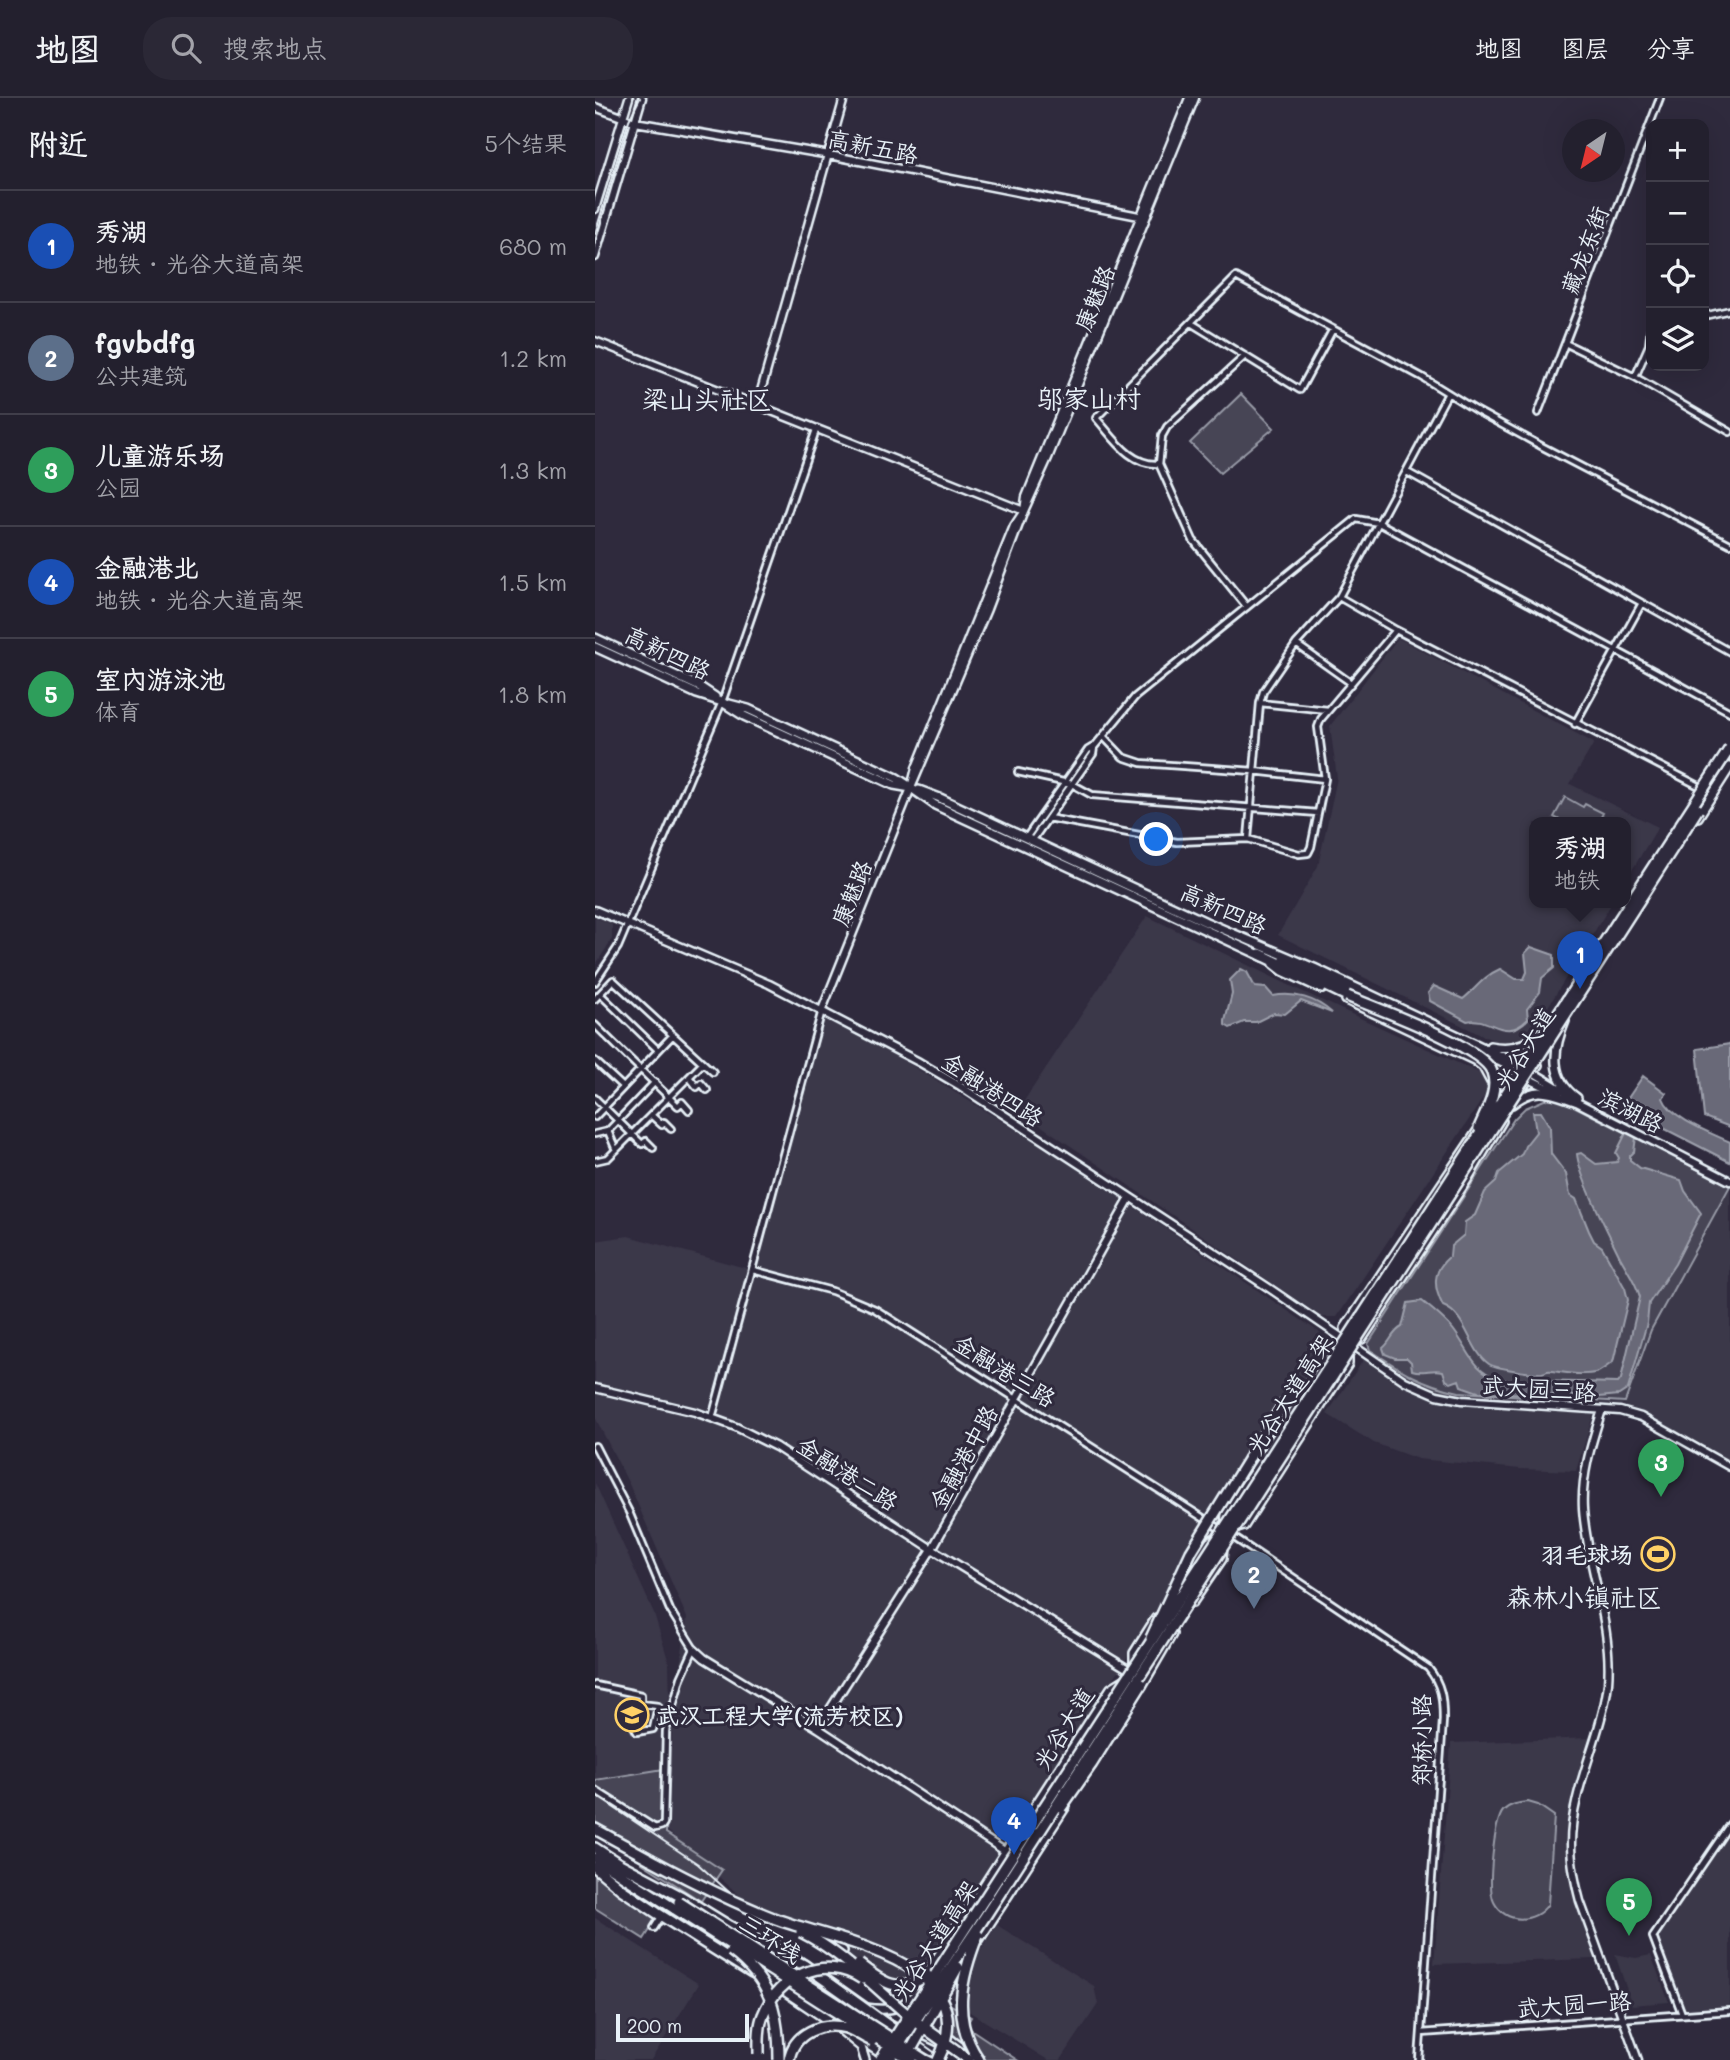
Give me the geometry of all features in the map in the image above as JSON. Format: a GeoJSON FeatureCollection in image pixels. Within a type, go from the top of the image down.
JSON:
{"type":"FeatureCollection","features":[{"type":"Feature","properties":{"kind":"highway","name":"光谷大道高架"},"geometry":{"type":"LineString","coordinates":[[1631,901],[1730,748]]}},
{"type":"Feature","properties":{"kind":"highway","name":"光谷大道高架"},"geometry":{"type":"LineString","coordinates":[[893,2060],[1730,759]]}},
{"type":"Feature","properties":{"kind":"highway","name":"光谷大道高架"},"geometry":{"type":"LineString","coordinates":[[878,2057],[1144,1654],[1627,908]]}},
{"type":"Feature","properties":{"kind":"highway"},"geometry":{"type":"LineString","coordinates":[[1260,954],[1347,996],[1456,1043],[1487,1063],[1492,1073],[1493,1093],[1457,1171]]}},
{"type":"Feature","properties":{"kind":"highway"},"geometry":{"type":"LineString","coordinates":[[1144,1654],[1191,1552],[1249,1458],[1283,1405],[1313,1381]]}},
{"type":"Feature","properties":{"kind":"highway"},"geometry":{"type":"LineString","coordinates":[[1036,1836],[1084,1776],[1174,1629]]}},
{"type":"Feature","properties":{"kind":"highway"},"geometry":{"type":"LineString","coordinates":[[595,1829],[712,1892],[775,1918],[892,1958],[916,1970],[931,1983],[945,2011],[947,2024],[938,2060]]}},
{"type":"Feature","properties":{"kind":"highway","name":"三环线"},"geometry":{"type":"LineString","coordinates":[[595,1848],[676,1909],[925,2060]]}},
{"type":"Feature","properties":{"kind":"highway","name":"三环线"},"geometry":{"type":"LineString","coordinates":[[595,1857],[907,2060]]}},
{"type":"Feature","properties":{"kind":"highway"},"geometry":{"type":"LineString","coordinates":[[616,1862],[804,1965],[895,2029],[952,2060]]}},
{"type":"Feature","properties":{"kind":"highway"},"geometry":{"type":"LineString","coordinates":[[595,1866],[676,1909],[733,1952],[757,1974],[774,2010],[781,2060]]}},
{"type":"Feature","properties":{"kind":"highway"},"geometry":{"type":"LineString","coordinates":[[595,1866],[630,1895],[752,1973],[781,1987],[823,2016],[841,2024],[878,2057],[893,2060]]}},
{"type":"Feature","properties":{"kind":"highway"},"geometry":{"type":"LineString","coordinates":[[978,2060],[964,2030],[960,1998],[966,1965],[986,1915]]}},
{"type":"Feature","properties":{"kind":"highway"},"geometry":{"type":"LineString","coordinates":[[775,1918],[821,1942],[855,1967],[928,2031],[969,2060]]}},
{"type":"Feature","properties":{"kind":"highway"},"geometry":{"type":"LineString","coordinates":[[797,1926],[822,1938],[887,1983],[906,1986],[916,1983],[944,1960]]}},
{"type":"Feature","properties":{"kind":"highway"},"geometry":{"type":"LineString","coordinates":[[789,2060],[796,2042],[803,2035],[824,2026],[845,2028],[907,2060],[962,1960],[971,1937]]}},
{"type":"Feature","properties":{"kind":"highway"},"geometry":{"type":"LineString","coordinates":[[760,2060],[759,2034],[764,2012],[774,1995],[791,1978],[811,1970],[841,1970],[857,1976],[889,1998]]}},
{"type":"Feature","properties":{"kind":"highway"},"geometry":{"type":"LineString","coordinates":[[935,2004],[934,2018],[940,2031],[978,2060]]}},
{"type":"Feature","properties":{"kind":"main road","name":"高新四路"},"geometry":{"type":"LineString","coordinates":[[595,638],[700,687],[744,716],[894,785],[940,798],[1206,922],[1314,968],[1477,1044],[1518,1068]]}},
{"type":"Feature","properties":{"kind":"main road","name":"高新四路"},"geometry":{"type":"LineString","coordinates":[[595,647],[697,694],[722,702]]}},
{"type":"Feature","properties":{"kind":"main road","name":"光谷大道"},"geometry":{"type":"LineString","coordinates":[[1631,894],[1730,742]]}},
{"type":"Feature","properties":{"kind":"main road","name":"光谷大道"},"geometry":{"type":"LineString","coordinates":[[878,2057],[921,1989],[931,1967],[1111,1688],[1150,1663],[1222,1559],[1226,1514],[1332,1353],[1348,1341],[1363,1339],[1467,1180],[1568,1015],[1730,767]]}},
{"type":"Feature","properties":{"kind":"main road","name":"高新四路"},"geometry":{"type":"LineString","coordinates":[[911,788],[935,805],[1260,954],[1296,966],[1518,1068]]}},
{"type":"Feature","properties":{"kind":"main road","name":"光谷大道"},"geometry":{"type":"LineString","coordinates":[[893,2060],[935,2004],[1063,1811],[1079,1777],[1128,1699],[1135,1673],[1134,1653],[1204,1546],[1224,1531],[1244,1525],[1267,1492],[1348,1364],[1345,1328],[1622,908]]}},
{"type":"Feature","properties":{"kind":"main road","name":"高新四路"},"geometry":{"type":"LineString","coordinates":[[1260,954],[1283,971],[1474,1060],[1489,1076],[1492,1096],[1483,1122]]}},
{"type":"Feature","properties":{"kind":"main road"},"geometry":{"type":"LineString","coordinates":[[1568,1015],[1554,1059],[1562,1084],[1576,1100]]}},
{"type":"Feature","properties":{"kind":"main road"},"geometry":{"type":"LineString","coordinates":[[1477,1044],[1508,1048],[1520,1046],[1539,1034],[1549,1021]]}},
{"type":"Feature","properties":{"kind":"main road"},"geometry":{"type":"LineString","coordinates":[[1512,1104],[1521,1097],[1539,1091],[1576,1100]]}},
{"type":"Feature","properties":{"kind":"main road"},"geometry":{"type":"LineString","coordinates":[[865,2008],[890,2010],[901,2007],[921,1989]]}},
{"type":"Feature","properties":{"kind":"main road"},"geometry":{"type":"LineString","coordinates":[[823,2016],[861,2047],[865,2060]]}},
{"type":"Feature","properties":{"kind":"street"},"geometry":{"type":"LineString","coordinates":[[595,209],[629,98]]}},
{"type":"Feature","properties":{"kind":"street"},"geometry":{"type":"LineString","coordinates":[[595,257],[642,98]]}},
{"type":"Feature","properties":{"kind":"street"},"geometry":{"type":"LineString","coordinates":[[755,405],[842,98]]}},
{"type":"Feature","properties":{"kind":"street","name":"康魅路"},"geometry":{"type":"LineString","coordinates":[[822,1010],[1014,526],[1024,511],[1048,458],[1189,98]]}},
{"type":"Feature","properties":{"kind":"street","name":"康魅路"},"geometry":{"type":"LineString","coordinates":[[1143,217],[1195,98]]}},
{"type":"Feature","properties":{"kind":"street","name":"藏龙东街"},"geometry":{"type":"LineString","coordinates":[[1538,413],[1567,344],[1660,98]]}},
{"type":"Feature","properties":{"kind":"street","name":"高新五路"},"geometry":{"type":"LineString","coordinates":[[595,107],[635,122],[826,154],[1143,217]]}},
{"type":"Feature","properties":{"kind":"street"},"geometry":{"type":"LineString","coordinates":[[1159,464],[1149,465],[1131,457],[1096,418],[1236,277],[1422,377],[1543,447],[1730,544]]}},
{"type":"Feature","properties":{"kind":"street"},"geometry":{"type":"LineString","coordinates":[[1709,315],[1730,310]]}},
{"type":"Feature","properties":{"kind":"street"},"geometry":{"type":"LineString","coordinates":[[1191,323],[1300,390],[1333,329]]}},
{"type":"Feature","properties":{"kind":"street"},"geometry":{"type":"LineString","coordinates":[[595,341],[1024,511]]}},
{"type":"Feature","properties":{"kind":"street"},"geometry":{"type":"LineString","coordinates":[[1567,344],[1635,377],[1730,432]]}},
{"type":"Feature","properties":{"kind":"street"},"geometry":{"type":"LineString","coordinates":[[1635,377],[1646,354]]}},
{"type":"Feature","properties":{"kind":"street"},"geometry":{"type":"LineString","coordinates":[[1245,356],[1167,427],[1161,436],[1159,464],[1193,540],[1247,607]]}},
{"type":"Feature","properties":{"kind":"street"},"geometry":{"type":"LineString","coordinates":[[1248,839],[1263,692],[1296,644],[1339,597],[1448,394]]}},
{"type":"Feature","properties":{"kind":"street"},"geometry":{"type":"LineString","coordinates":[[595,982],[613,956],[628,924],[722,702],[816,430]]}},
{"type":"Feature","properties":{"kind":"street"},"geometry":{"type":"LineString","coordinates":[[1406,472],[1730,652]]}},
{"type":"Feature","properties":{"kind":"street"},"geometry":{"type":"LineString","coordinates":[[1028,840],[1088,750],[1094,747],[1135,697],[1356,519],[1379,523],[1730,712]]}},
{"type":"Feature","properties":{"kind":"street"},"geometry":{"type":"LineString","coordinates":[[1339,597],[1575,724],[1701,787]]}},
{"type":"Feature","properties":{"kind":"street"},"geometry":{"type":"LineString","coordinates":[[1575,724],[1642,603]]}},
{"type":"Feature","properties":{"kind":"street"},"geometry":{"type":"LineString","coordinates":[[1048,818],[1177,842],[1248,839],[1299,854],[1308,853],[1325,779],[1318,727],[1396,630]]}},
{"type":"Feature","properties":{"kind":"street"},"geometry":{"type":"LineString","coordinates":[[1296,644],[1351,683]]}},
{"type":"Feature","properties":{"kind":"street"},"geometry":{"type":"LineString","coordinates":[[1260,703],[1329,710]]}},
{"type":"Feature","properties":{"kind":"street"},"geometry":{"type":"LineString","coordinates":[[1103,736],[1123,757],[1141,763],[1325,779]]}},
{"type":"Feature","properties":{"kind":"street"},"geometry":{"type":"LineString","coordinates":[[1028,840],[1072,785],[1093,754],[1094,747]]}},
{"type":"Feature","properties":{"kind":"street"},"geometry":{"type":"LineString","coordinates":[[1019,772],[1065,782],[1092,794],[1318,813]]}},
{"type":"Feature","properties":{"kind":"street","name":"金融港四路"},"geometry":{"type":"LineString","coordinates":[[595,910],[769,984],[960,1086],[1348,1341]]}},
{"type":"Feature","properties":{"kind":"street"},"geometry":{"type":"LineString","coordinates":[[595,999],[613,980],[713,1072]]}},
{"type":"Feature","properties":{"kind":"street"},"geometry":{"type":"LineString","coordinates":[[600,994],[657,1049]]}},
{"type":"Feature","properties":{"kind":"street"},"geometry":{"type":"LineString","coordinates":[[712,1418],[822,1010]]}},
{"type":"Feature","properties":{"kind":"street"},"geometry":{"type":"LineString","coordinates":[[595,1025],[678,1106],[682,1102],[689,1110]]}},
{"type":"Feature","properties":{"kind":"street"},"geometry":{"type":"LineString","coordinates":[[595,1117],[673,1035]]}},
{"type":"Feature","properties":{"kind":"street"},"geometry":{"type":"LineString","coordinates":[[595,1061],[623,1087]]}},
{"type":"Feature","properties":{"kind":"street"},"geometry":{"type":"LineString","coordinates":[[595,1161],[608,1158],[703,1063]]}},
{"type":"Feature","properties":{"kind":"street","name":"滨湖路"},"geometry":{"type":"LineString","coordinates":[[1518,1068],[1730,1179]]}},
{"type":"Feature","properties":{"kind":"street"},"geometry":{"type":"LineString","coordinates":[[689,1077],[697,1087],[701,1083],[707,1090]]}},
{"type":"Feature","properties":{"kind":"street"},"geometry":{"type":"LineString","coordinates":[[595,1135],[608,1131],[655,1082]]}},
{"type":"Feature","properties":{"kind":"street"},"geometry":{"type":"LineString","coordinates":[[595,1098],[642,1144],[646,1141],[653,1148]]}},
{"type":"Feature","properties":{"kind":"street"},"geometry":{"type":"LineString","coordinates":[[651,1115],[661,1125],[664,1122],[671,1129]]}},
{"type":"Feature","properties":{"kind":"street"},"geometry":{"type":"LineString","coordinates":[[608,1131],[614,1152],[619,1157]]}},
{"type":"Feature","properties":{"kind":"street","name":"金融港中路"},"geometry":{"type":"LineString","coordinates":[[818,1728],[932,1549],[1130,1198]]}},
{"type":"Feature","properties":{"kind":"street","name":"金融港三路"},"geometry":{"type":"LineString","coordinates":[[753,1270],[832,1291],[875,1309],[1224,1531]]}},
{"type":"Feature","properties":{"kind":"street","name":"武大园三路"},"geometry":{"type":"LineString","coordinates":[[1348,1341],[1405,1381],[1437,1395],[1620,1411],[1641,1417],[1730,1466]]}},
{"type":"Feature","properties":{"kind":"street","name":"金融港二路"},"geometry":{"type":"LineString","coordinates":[[595,1388],[695,1412],[776,1447],[932,1549],[1135,1673]]}},
{"type":"Feature","properties":{"kind":"street"},"geometry":{"type":"LineString","coordinates":[[1602,1410],[1587,1464],[1583,1509],[1606,1635],[1608,1682],[1604,1709],[1578,1800],[1571,1842],[1573,1876],[1580,1901],[1638,2060]]}},
{"type":"Feature","properties":{"kind":"street"},"geometry":{"type":"LineString","coordinates":[[595,1446],[629,1512],[670,1610],[694,1649],[1006,1852]]}},
{"type":"Feature","properties":{"kind":"street","name":"郑桥小路"},"geometry":{"type":"LineString","coordinates":[[1224,1531],[1428,1668],[1439,1681],[1443,1693],[1443,1720],[1419,2060]]}},
{"type":"Feature","properties":{"kind":"street"},"geometry":{"type":"LineString","coordinates":[[595,1790],[655,1828],[662,1826],[669,1714],[694,1649]]}},
{"type":"Feature","properties":{"kind":"street"},"geometry":{"type":"LineString","coordinates":[[595,1685],[641,1695],[641,1704],[629,1717],[637,1732],[653,1729],[658,1706],[641,1704]]}},
{"type":"Feature","properties":{"kind":"street"},"geometry":{"type":"LineString","coordinates":[[657,1713],[669,1714]]}},
{"type":"Feature","properties":{"kind":"street"},"geometry":{"type":"LineString","coordinates":[[1682,2014],[1653,1937],[1730,1824]]}},
{"type":"Feature","properties":{"kind":"street"},"geometry":{"type":"LineString","coordinates":[[654,1928],[661,1916]]}},
{"type":"Feature","properties":{"kind":"street","name":"武大园一路"},"geometry":{"type":"LineString","coordinates":[[1421,2033],[1730,2011]]}},
{"type":"Feature","properties":{"kind":"shaded area"},"geometry":{"type":"Polygon","coordinates":[[[1241,394],[1274,428],[1220,473],[1190,443],[1241,394]]]}},
{"type":"Feature","properties":{"kind":"shaded area"},"geometry":{"type":"Polygon","coordinates":[[[1398,638],[1594,743],[1570,784],[1658,827],[1631,872],[1631,817],[1529,817],[1529,908],[1609,908],[1535,1028],[1521,1038],[1504,1044],[1485,1037],[1278,935],[1318,866],[1337,778],[1330,726],[1398,638]]]}},
{"type":"Feature","properties":{"kind":"shaded area"},"geometry":{"type":"Polygon","coordinates":[[[1565,797],[1583,807],[1585,804],[1603,813],[1601,817],[1554,817],[1565,797]]]}},
{"type":"Feature","properties":{"kind":"shaded area"},"geometry":{"type":"Polygon","coordinates":[[[1147,916],[1484,1075],[1490,1087],[1337,1317],[1322,1317],[1018,1110],[1147,916]]]}},
{"type":"Feature","properties":{"kind":"shaded area"},"geometry":{"type":"Polygon","coordinates":[[[595,917],[612,924],[612,939],[595,966],[595,917]]]}},
{"type":"Feature","properties":{"kind":"shaded area"},"geometry":{"type":"Polygon","coordinates":[[[822,1010],[1066,1161],[1328,1338],[1325,1353],[910,1992],[900,1994],[790,1918],[749,1904],[668,1831],[670,1768],[595,1780],[595,1483],[654,1613],[669,1663],[671,1749],[673,1712],[687,1618],[629,1484],[595,1417],[595,1241],[628,1236],[753,1270],[822,1010]]]}},
{"type":"Feature","properties":{"kind":"shaded area"},"geometry":{"type":"Polygon","coordinates":[[[1549,1098],[1560,1099],[1730,1186],[1651,1330],[1625,1402],[1459,1392],[1412,1376],[1370,1350],[1368,1344],[1514,1119],[1525,1108],[1549,1098]]]}},
{"type":"Feature","properties":{"kind":"shaded area"},"geometry":{"type":"Polygon","coordinates":[[[1730,1188],[1730,1462],[1624,1405],[1594,1403],[1593,1416],[1576,1471],[1520,1469],[1418,1459],[1374,1443],[1327,1414],[1370,1350],[1411,1377],[1625,1402],[1651,1330],[1730,1188]]]}},
{"type":"Feature","properties":{"kind":"shaded area"},"geometry":{"type":"Polygon","coordinates":[[[1591,1738],[1573,1798],[1567,1842],[1569,1878],[1595,1959],[1434,1964],[1451,1743],[1591,1738]]]}},
{"type":"Feature","properties":{"kind":"shaded area"},"geometry":{"type":"Polygon","coordinates":[[[670,1768],[666,1833],[722,1870],[701,1901],[642,1863],[650,1852],[595,1822],[595,1780],[670,1768]]]}},
{"type":"Feature","properties":{"kind":"shaded area"},"geometry":{"type":"Polygon","coordinates":[[[1528,1802],[1554,1816],[1548,1904],[1536,1915],[1520,1919],[1505,1914],[1494,1902],[1491,1870],[1494,1841],[1503,1811],[1514,1804],[1528,1802]]]}},
{"type":"Feature","properties":{"kind":"shaded area"},"geometry":{"type":"Polygon","coordinates":[[[1730,1824],[1730,2009],[1687,2012],[1681,2009],[1655,1936],[1730,1824]]]}},
{"type":"Feature","properties":{"kind":"shaded area"},"geometry":{"type":"Polygon","coordinates":[[[595,1872],[658,1917],[644,1939],[595,1908],[595,1872]]]}},
{"type":"Feature","properties":{"kind":"shaded area"},"geometry":{"type":"Polygon","coordinates":[[[595,1918],[699,1984],[651,2060],[595,2060],[595,1918]]]}},
{"type":"Feature","properties":{"kind":"shaded area"},"geometry":{"type":"Polygon","coordinates":[[[997,1925],[1094,1986],[1098,2004],[1061,2060],[1048,2060],[955,2003],[954,1989],[997,1925]]]}},
{"type":"Feature","properties":{"kind":"shaded area"},"geometry":{"type":"Polygon","coordinates":[[[1615,1954],[1636,1958],[1651,1955],[1669,2002],[1632,2005],[1615,1954]]]}},
{"type":"Feature","properties":{"kind":"shaded area"},"geometry":{"type":"Polygon","coordinates":[[[943,2000],[971,2017],[966,2026],[1017,2060],[984,2060],[942,2030],[936,2017],[943,2000]]]}},
{"type":"Feature","properties":{"kind":"water"},"geometry":{"type":"Polygon","coordinates":[[[1531,947],[1554,955],[1554,968],[1542,978],[1540,992],[1527,1009],[1528,1019],[1519,1026],[1504,1029],[1475,1020],[1467,1021],[1430,1001],[1428,993],[1434,986],[1463,999],[1484,979],[1500,969],[1516,979],[1524,979],[1527,972],[1525,953],[1531,947]]]}},
{"type":"Feature","properties":{"kind":"water"},"geometry":{"type":"Polygon","coordinates":[[[1241,969],[1247,972],[1255,987],[1266,988],[1273,996],[1304,997],[1319,1003],[1332,1013],[1301,1001],[1285,1014],[1274,1013],[1256,1022],[1244,1022],[1230,1028],[1225,1025],[1225,1021],[1232,994],[1230,980],[1241,969]]]}},
{"type":"Feature","properties":{"kind":"water"},"geometry":{"type":"Polygon","coordinates":[[[1730,1044],[1730,1127],[1704,1117],[1697,1049],[1730,1044]]]}},
{"type":"Feature","properties":{"kind":"water"},"geometry":{"type":"Polygon","coordinates":[[[1643,1076],[1666,1093],[1663,1098],[1674,1112],[1730,1142],[1730,1162],[1622,1107],[1643,1076]]]}},
{"type":"Feature","properties":{"kind":"water"},"geometry":{"type":"Polygon","coordinates":[[[1533,1112],[1541,1112],[1550,1127],[1551,1154],[1566,1174],[1570,1195],[1576,1199],[1594,1241],[1602,1247],[1625,1288],[1628,1300],[1613,1362],[1595,1373],[1531,1373],[1489,1364],[1482,1358],[1457,1317],[1443,1306],[1437,1292],[1437,1273],[1450,1256],[1451,1246],[1464,1235],[1465,1222],[1475,1215],[1485,1192],[1496,1182],[1499,1173],[1522,1154],[1536,1132],[1533,1112]]]}},
{"type":"Feature","properties":{"kind":"water"},"geometry":{"type":"Polygon","coordinates":[[[1626,1133],[1636,1137],[1630,1160],[1640,1168],[1681,1180],[1685,1191],[1701,1213],[1675,1264],[1649,1303],[1647,1323],[1628,1389],[1619,1395],[1599,1397],[1478,1392],[1461,1386],[1459,1380],[1451,1383],[1446,1380],[1443,1371],[1412,1370],[1411,1362],[1407,1358],[1395,1358],[1385,1354],[1383,1348],[1402,1327],[1408,1303],[1422,1301],[1452,1328],[1478,1366],[1500,1380],[1618,1383],[1640,1297],[1595,1206],[1577,1154],[1581,1153],[1596,1164],[1617,1162],[1619,1158],[1616,1153],[1626,1133]]]}},
{"type":"Feature","properties":{"kind":"tram line"},"geometry":{"type":"LineString","coordinates":[[595,234],[629,120],[640,98]]}},
{"type":"Feature","properties":{"kind":"tram line"},"geometry":{"type":"LineString","coordinates":[[595,1795],[698,1864],[793,1950],[945,2060]]}},
{"type":"Feature","properties":{"kind":"place","name":"秀湖"},"geometry":{"type":"Point","coordinates":[1580,989]}},
{"type":"Feature","properties":{"kind":"place","name":"儿童游乐场"},"geometry":{"type":"Point","coordinates":[1661,1497]}},
{"type":"Feature","properties":{"kind":"place","name":"羽毛球场"},"geometry":{"type":"Point","coordinates":[1658,1554]}},
{"type":"Feature","properties":{"kind":"place","name":"fgvbdfg"},"geometry":{"type":"Point","coordinates":[1254,1609]}},
{"type":"Feature","properties":{"kind":"place","name":"武汉工程大学(流芳校区)"},"geometry":{"type":"Point","coordinates":[632,1715]}},
{"type":"Feature","properties":{"kind":"place","name":"金融港北"},"geometry":{"type":"Point","coordinates":[1014,1855]}},
{"type":"Feature","properties":{"kind":"place","name":"室内游泳池"},"geometry":{"type":"Point","coordinates":[1629,1936]}},
{"type":"Feature","properties":{"kind":"district","name":"邬家山村"},"geometry":{"type":"Point","coordinates":[1089,398]}},
{"type":"Feature","properties":{"kind":"district","name":"梁山头社区"},"geometry":{"type":"Point","coordinates":[707,399]}},
{"type":"Feature","properties":{"kind":"district","name":"森林小镇社区"},"geometry":{"type":"Point","coordinates":[1584,1597]}}]}
